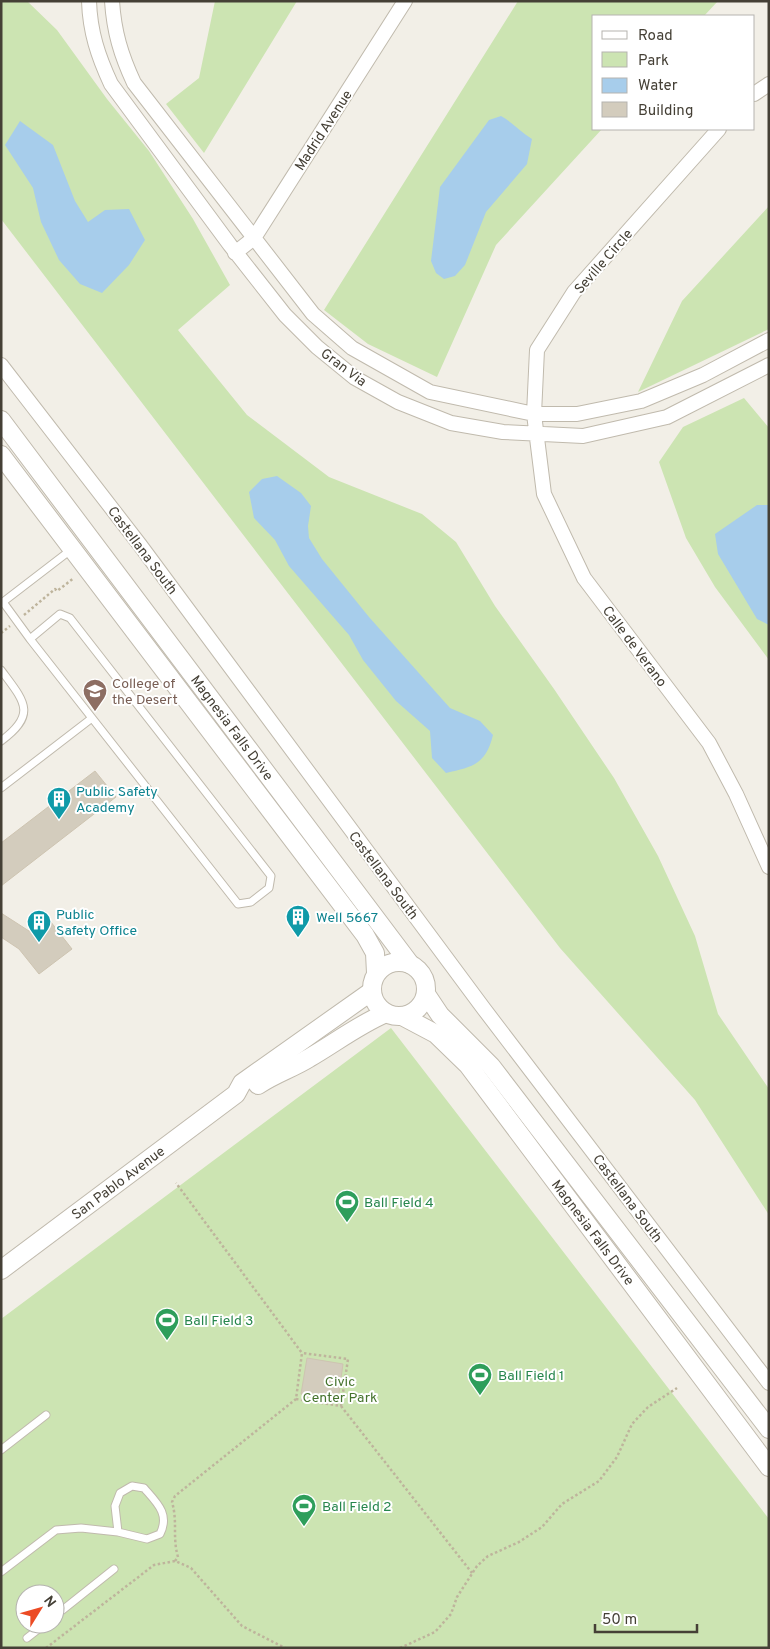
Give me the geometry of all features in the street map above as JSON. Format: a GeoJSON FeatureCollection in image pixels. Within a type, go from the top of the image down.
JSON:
{"type":"FeatureCollection","features":[{"type":"Feature","properties":{"kind":"street","name":"Gran Via"},"geometry":{"type":"LineString","coordinates":[[90,1],[91,30],[97,55],[111,84],[235,253],[285,315],[318,347],[355,378],[398,402],[451,423],[503,432],[582,436],[667,417],[769,365]]}},
{"type":"Feature","properties":{"kind":"street","name":"Gran Via"},"geometry":{"type":"LineString","coordinates":[[112,1],[114,28],[120,54],[134,83],[314,314],[352,348],[430,392],[534,414],[577,414],[641,401],[703,375],[769,340]]}},
{"type":"Feature","properties":{"kind":"street","name":"Madrid Avenue"},"geometry":{"type":"LineString","coordinates":[[235,253],[254,238],[405,1]]}},
{"type":"Feature","properties":{"kind":"street"},"geometry":{"type":"LineString","coordinates":[[755,93],[769,84]]}},
{"type":"Feature","properties":{"kind":"street","name":"Seville Circle"},"geometry":{"type":"LineString","coordinates":[[534,414],[537,350],[574,292],[718,130]]}},
{"type":"Feature","properties":{"kind":"street","name":"Castellana South"},"geometry":{"type":"LineString","coordinates":[[1,365],[140,545],[484,1009],[769,1384]]}},
{"type":"Feature","properties":{"kind":"street","name":"Calle de Verano"},"geometry":{"type":"LineString","coordinates":[[534,414],[544,494],[584,578],[708,743],[736,794],[769,867]]}},
{"type":"Feature","properties":{"kind":"street","name":"Magnesia Falls Drive"},"geometry":{"type":"LineString","coordinates":[[1,420],[410,964]]}},
{"type":"Feature","properties":{"kind":"street","name":"Magnesia Falls Drive"},"geometry":{"type":"LineString","coordinates":[[1,455],[365,935],[375,953],[376,974]]}},
{"type":"Feature","properties":{"kind":"street"},"geometry":{"type":"LineString","coordinates":[[391,962],[410,964],[418,969],[423,977],[426,994],[418,1009],[394,1015],[374,1001],[372,991],[376,974],[391,962]]}},
{"type":"Feature","properties":{"kind":"street","name":"San Pablo Avenue"},"geometry":{"type":"LineString","coordinates":[[236,1094],[242,1083],[372,991]]}},
{"type":"Feature","properties":{"kind":"street","name":"Magnesia Falls Drive"},"geometry":{"type":"LineString","coordinates":[[426,994],[440,1015],[491,1066],[769,1429]]}},
{"type":"Feature","properties":{"kind":"street","name":"Magnesia Falls Drive"},"geometry":{"type":"LineString","coordinates":[[394,1015],[436,1034],[468,1065],[769,1467]]}},
{"type":"Feature","properties":{"kind":"street","name":"San Pablo Avenue"},"geometry":{"type":"LineString","coordinates":[[1,1270],[236,1094],[248,1091],[276,1073],[307,1060],[366,1022],[394,1015]]}},
{"type":"Feature","properties":{"kind":"lane"},"geometry":{"type":"LineString","coordinates":[[30,639],[60,614],[70,618],[271,876],[270,888],[251,902],[238,904],[30,639],[2,603],[72,548]]}},
{"type":"Feature","properties":{"kind":"lane"},"geometry":{"type":"LineString","coordinates":[[1,670],[22,698],[26,709],[21,724],[1,742]]}},
{"type":"Feature","properties":{"kind":"lane"},"geometry":{"type":"LineString","coordinates":[[1,788],[92,718]]}},
{"type":"Feature","properties":{"kind":"lane"},"geometry":{"type":"LineString","coordinates":[[1,1450],[46,1415]]}},
{"type":"Feature","properties":{"kind":"lane"},"geometry":{"type":"LineString","coordinates":[[1,1572],[56,1530],[81,1528],[118,1532],[147,1539],[160,1534],[164,1525],[164,1512],[144,1488],[132,1486],[120,1493],[115,1506],[118,1532]]}},
{"type":"Feature","properties":{"kind":"lane"},"geometry":{"type":"LineString","coordinates":[[65,1608],[114,1569]]}},
{"type":"Feature","properties":{"kind":"lane"},"geometry":{"type":"LineString","coordinates":[[27,1638],[32,1634]]}},
{"type":"Feature","properties":{"kind":"path"},"geometry":{"type":"LineString","coordinates":[[24,615],[74,578]]}},
{"type":"Feature","properties":{"kind":"path"},"geometry":{"type":"LineString","coordinates":[[1,633],[10,626]]}},
{"type":"Feature","properties":{"kind":"path"},"geometry":{"type":"LineString","coordinates":[[175,1561],[178,1557],[174,1536],[177,1518],[172,1502],[175,1496],[296,1399],[302,1353],[176,1183]]}},
{"type":"Feature","properties":{"kind":"path"},"geometry":{"type":"LineString","coordinates":[[302,1353],[348,1359],[341,1406]]}},
{"type":"Feature","properties":{"kind":"path"},"geometry":{"type":"LineString","coordinates":[[400,1648],[435,1632],[451,1614],[456,1597],[472,1573],[488,1556],[519,1542],[542,1527],[562,1504],[599,1481],[617,1457],[632,1424],[648,1407],[677,1388]]}},
{"type":"Feature","properties":{"kind":"path"},"geometry":{"type":"LineString","coordinates":[[296,1399],[341,1406],[472,1573]]}},
{"type":"Feature","properties":{"kind":"path"},"geometry":{"type":"LineString","coordinates":[[46,1648],[154,1565],[175,1561],[191,1568],[242,1626],[285,1648]]}},
{"type":"Feature","properties":{"kind":"green space"},"geometry":{"type":"Polygon","coordinates":[[[1,1],[27,1],[57,30],[107,99],[149,151],[193,219],[230,285],[178,330],[247,415],[329,477],[422,514],[456,542],[495,606],[614,778],[658,856],[695,936],[718,1014],[769,1089],[769,1215],[695,1100],[560,948],[1,219],[1,1]]]}},
{"type":"Feature","properties":{"kind":"green space"},"geometry":{"type":"Polygon","coordinates":[[[215,1],[297,1],[204,153],[166,104],[199,78],[215,1]]]}},
{"type":"Feature","properties":{"kind":"green space"},"geometry":{"type":"Polygon","coordinates":[[[518,1],[718,1],[705,15],[592,15],[592,130],[601,130],[496,245],[437,377],[368,344],[324,310],[518,1]]]}},
{"type":"Feature","properties":{"kind":"green space"},"geometry":{"type":"Polygon","coordinates":[[[769,206],[769,329],[638,392],[682,301],[769,206]]]}},
{"type":"Feature","properties":{"kind":"green space"},"geometry":{"type":"Polygon","coordinates":[[[744,398],[769,428],[769,660],[715,587],[686,538],[659,462],[683,427],[744,398]]]}},
{"type":"Feature","properties":{"kind":"green space","name":"Civic Center Park"},"geometry":{"type":"Polygon","coordinates":[[[391,1028],[769,1519],[769,1648],[1,1648],[1,1319],[391,1028]]]}},
{"type":"Feature","properties":{"kind":"water"},"geometry":{"type":"Polygon","coordinates":[[[501,116],[532,139],[527,164],[486,212],[465,265],[455,276],[444,279],[436,273],[431,261],[440,187],[489,120],[501,116]]]}},
{"type":"Feature","properties":{"kind":"water"},"geometry":{"type":"Polygon","coordinates":[[[20,121],[53,145],[75,201],[88,222],[105,210],[129,209],[145,240],[129,265],[102,293],[80,284],[59,260],[41,222],[33,188],[5,145],[20,121]]]}},
{"type":"Feature","properties":{"kind":"water"},"geometry":{"type":"Polygon","coordinates":[[[277,476],[301,493],[311,506],[308,526],[309,538],[322,559],[369,617],[450,708],[480,721],[493,735],[486,752],[477,763],[464,769],[446,773],[432,758],[430,731],[396,701],[363,660],[349,635],[289,566],[275,540],[254,518],[249,492],[262,479],[277,476]]]}},
{"type":"Feature","properties":{"kind":"water"},"geometry":{"type":"Polygon","coordinates":[[[757,505],[769,505],[769,625],[757,619],[718,554],[715,534],[757,505]]]}},
{"type":"Feature","properties":{"kind":"building","name":"Public Safety Academy"},"geometry":{"type":"Polygon","coordinates":[[[95,771],[116,797],[1,886],[1,843],[95,771]]]}},
{"type":"Feature","properties":{"kind":"building","name":"Public Safety Office"},"geometry":{"type":"Polygon","coordinates":[[[1,913],[29,931],[47,917],[72,949],[39,974],[19,949],[1,937],[1,913]]]}},
{"type":"Feature","properties":{"kind":"building"},"geometry":{"type":"Polygon","coordinates":[[[307,1358],[343,1364],[338,1400],[301,1394],[307,1358]]]}},
{"type":"Feature","properties":{"kind":"place","name":"College of the Desert"},"geometry":{"type":"Point","coordinates":[95,712]}},
{"type":"Feature","properties":{"kind":"place","name":"Public Safety Academy"},"geometry":{"type":"Point","coordinates":[59,820]}},
{"type":"Feature","properties":{"kind":"place","name":"Well 5667"},"geometry":{"type":"Point","coordinates":[298,938]}},
{"type":"Feature","properties":{"kind":"place","name":"Public Safety Office"},"geometry":{"type":"Point","coordinates":[39,943]}},
{"type":"Feature","properties":{"kind":"place","name":"Ball Field 4"},"geometry":{"type":"Point","coordinates":[347,1223]}},
{"type":"Feature","properties":{"kind":"place","name":"Ball Field 3"},"geometry":{"type":"Point","coordinates":[167,1341]}},
{"type":"Feature","properties":{"kind":"place","name":"Ball Field 1"},"geometry":{"type":"Point","coordinates":[480,1396]}},
{"type":"Feature","properties":{"kind":"place","name":"Ball Field 2"},"geometry":{"type":"Point","coordinates":[304,1527]}}]}
